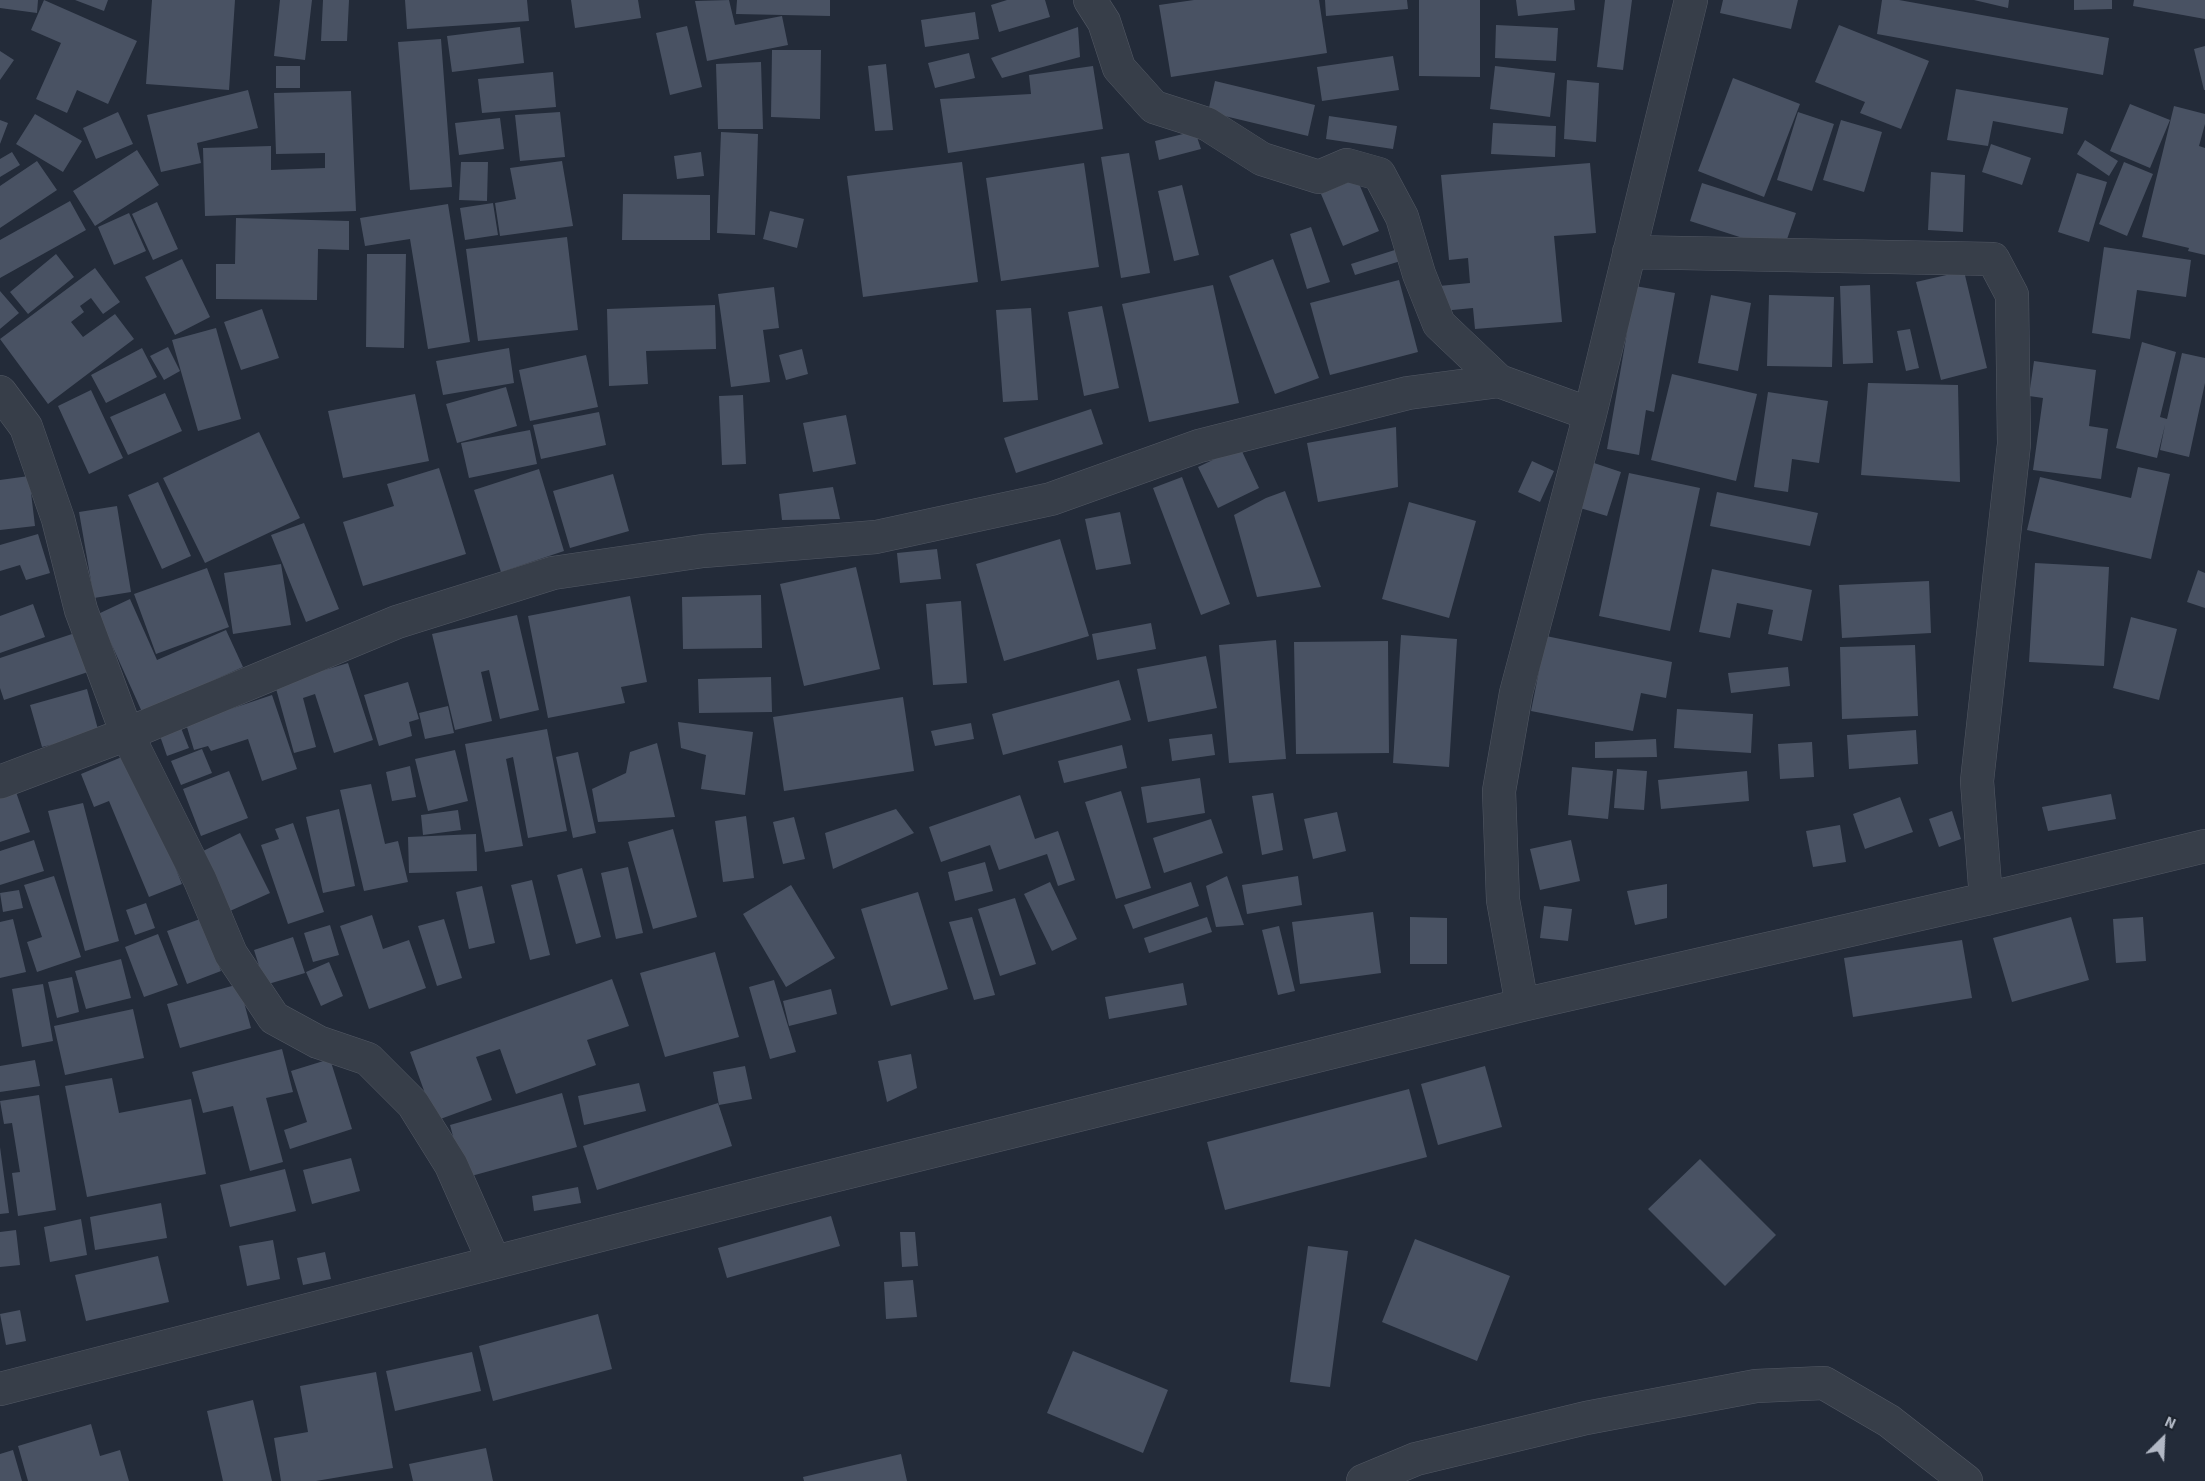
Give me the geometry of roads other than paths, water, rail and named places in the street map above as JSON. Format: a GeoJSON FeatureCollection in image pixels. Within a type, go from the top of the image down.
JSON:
{"type":"FeatureCollection","features":[{"type":"Feature","properties":{"kind":"street"},"geometry":{"type":"LineString","coordinates":[[1090,0],[1104,21],[1119,68],[1154,107],[1207,124],[1262,159],[1319,177],[1347,165],[1379,174],[1402,217],[1419,274],[1439,324],[1499,381],[1590,414]]}},
{"type":"Feature","properties":{"kind":"street"},"geometry":{"type":"LineString","coordinates":[[1522,1005],[1503,900],[1498,791],[1516,693],[1590,414],[1691,0]]}},
{"type":"Feature","properties":{"kind":"street"},"geometry":{"type":"LineString","coordinates":[[1629,252],[1993,259],[2012,295],[2014,444],[1977,781],[1986,899]]}},
{"type":"Feature","properties":{"kind":"street"},"geometry":{"type":"LineString","coordinates":[[0,782],[127,734],[397,622],[553,573],[703,551],[876,537],[1050,499],[1199,446],[1408,393],[1499,381]]}},
{"type":"Feature","properties":{"kind":"street"},"geometry":{"type":"LineString","coordinates":[[0,392],[26,427],[58,519],[81,610],[127,734],[200,880],[231,954],[274,1018],[318,1042],[368,1059],[413,1104],[451,1165],[494,1262]]}},
{"type":"Feature","properties":{"kind":"street"},"geometry":{"type":"LineString","coordinates":[[0,1389],[494,1262],[1522,1005],[1986,899],[2205,846]]}},
{"type":"Feature","properties":{"kind":"street"},"geometry":{"type":"LineString","coordinates":[[1363,1481],[1416,1459],[1586,1418],[1756,1386],[1824,1383],[1889,1421],[1966,1481]]}}]}
